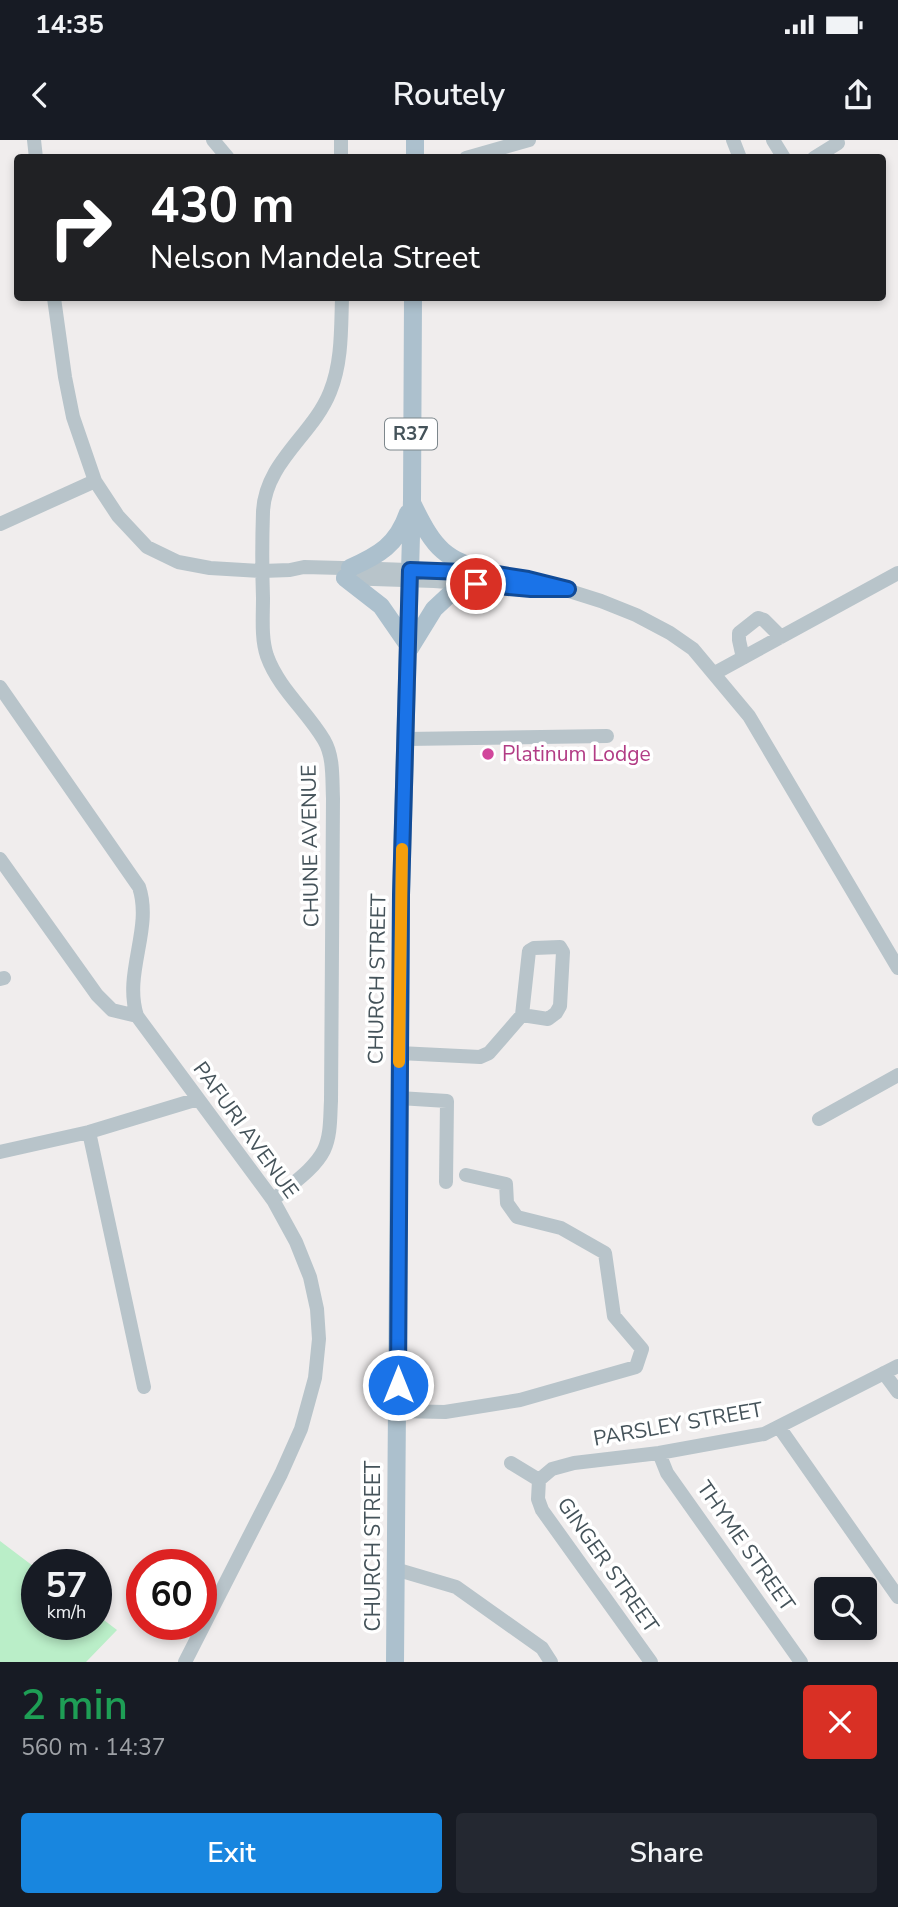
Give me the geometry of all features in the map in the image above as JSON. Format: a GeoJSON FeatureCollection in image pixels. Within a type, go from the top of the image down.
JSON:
{"type":"FeatureCollection","features":[{"type":"Feature","properties":{"kind":"main road","name":"CHURCH STREET"},"geometry":{"type":"LineString","coordinates":[[395,1662],[401,895],[412,501],[413,301]]}},
{"type":"Feature","properties":{"kind":"main road"},"geometry":{"type":"LineString","coordinates":[[412,501],[403,528],[394,540],[380,553],[347,573],[382,606],[409,648],[434,609],[449,596],[490,579]]}},
{"type":"Feature","properties":{"kind":"main road"},"geometry":{"type":"LineString","coordinates":[[412,501],[425,529],[445,555],[490,579]]}},
{"type":"Feature","properties":{"kind":"street"},"geometry":{"type":"LineString","coordinates":[[213,140],[225,154]]}},
{"type":"Feature","properties":{"kind":"street"},"geometry":{"type":"LineString","coordinates":[[480,154],[529,140]]}},
{"type":"Feature","properties":{"kind":"street"},"geometry":{"type":"LineString","coordinates":[[820,154],[838,143]]}},
{"type":"Feature","properties":{"kind":"street"},"geometry":{"type":"LineString","coordinates":[[54,301],[73,417],[95,481],[118,516],[147,547],[191,566],[262,571],[304,567],[347,573],[528,579],[568,589],[636,615],[670,633],[693,649],[749,716],[898,968]]}},
{"type":"Feature","properties":{"kind":"street","name":"CHUNE AVENUE"},"geometry":{"type":"LineString","coordinates":[[273,1200],[317,1161],[325,1148],[329,1133],[333,798],[332,772],[325,741],[282,684],[267,656],[263,626],[263,508],[271,481],[286,454],[310,426],[330,395],[339,365],[342,301]]}},
{"type":"Feature","properties":{"kind":"street"},"geometry":{"type":"LineString","coordinates":[[0,524],[95,481]]}},
{"type":"Feature","properties":{"kind":"street"},"geometry":{"type":"LineString","coordinates":[[715,673],[898,573]]}},
{"type":"Feature","properties":{"kind":"street"},"geometry":{"type":"LineString","coordinates":[[743,658],[739,633],[758,618],[764,620],[781,637]]}},
{"type":"Feature","properties":{"kind":"street"},"geometry":{"type":"LineString","coordinates":[[0,687],[139,887],[144,910],[133,985],[137,1016],[112,1010],[97,995],[0,859]]}},
{"type":"Feature","properties":{"kind":"street"},"geometry":{"type":"LineString","coordinates":[[406,739],[607,736]]}},
{"type":"Feature","properties":{"kind":"street"},"geometry":{"type":"LineString","coordinates":[[399,1053],[484,1056],[495,1048],[522,1015],[529,951],[534,948],[561,947],[564,952],[560,1006],[556,1013],[548,1018],[522,1015]]}},
{"type":"Feature","properties":{"kind":"street","name":"PAFURI AVENUE"},"geometry":{"type":"LineString","coordinates":[[137,1016],[273,1200],[296,1242],[310,1277],[317,1309],[319,1339],[315,1378],[301,1429],[281,1474],[185,1662]]}},
{"type":"Feature","properties":{"kind":"street"},"geometry":{"type":"LineString","coordinates":[[819,1119],[898,1075]]}},
{"type":"Feature","properties":{"kind":"street"},"geometry":{"type":"LineString","coordinates":[[399,1098],[447,1101],[446,1182]]}},
{"type":"Feature","properties":{"kind":"street"},"geometry":{"type":"LineString","coordinates":[[0,1152],[89,1132],[198,1099]]}},
{"type":"Feature","properties":{"kind":"street"},"geometry":{"type":"LineString","coordinates":[[89,1132],[144,1387]]}},
{"type":"Feature","properties":{"kind":"street"},"geometry":{"type":"LineString","coordinates":[[398,1411],[445,1412],[520,1400],[636,1367],[642,1349],[614,1315],[605,1253],[561,1228],[517,1217],[508,1203],[506,1184],[466,1175]]}},
{"type":"Feature","properties":{"kind":"street","name":"PARSLEY STREET"},"geometry":{"type":"LineString","coordinates":[[539,1480],[552,1469],[574,1463],[659,1453],[751,1437],[779,1427],[898,1366]]}},
{"type":"Feature","properties":{"kind":"street"},"geometry":{"type":"LineString","coordinates":[[884,1373],[898,1392]]}},
{"type":"Feature","properties":{"kind":"street"},"geometry":{"type":"LineString","coordinates":[[779,1427],[898,1597]]}},
{"type":"Feature","properties":{"kind":"street","name":"THYME STREET"},"geometry":{"type":"LineString","coordinates":[[659,1453],[667,1473],[801,1662]]}},
{"type":"Feature","properties":{"kind":"street","name":"GINGER STREET"},"geometry":{"type":"LineString","coordinates":[[511,1463],[539,1480],[538,1499],[542,1510],[651,1662]]}},
{"type":"Feature","properties":{"kind":"street"},"geometry":{"type":"LineString","coordinates":[[395,1569],[456,1587],[542,1647],[551,1662]]}},
{"type":"Feature","properties":{"kind":"green space"},"geometry":{"type":"Polygon","coordinates":[[[0,1541],[21,1557],[21,1640],[107,1640],[86,1662],[0,1662],[0,1541]]]}},
{"type":"Feature","properties":{"kind":"slow traffic"},"geometry":{"type":"LineString","coordinates":[[399,1062],[402,849]]}},
{"type":"Feature","properties":{"kind":"place","name":"Platinum Lodge"},"geometry":{"type":"Point","coordinates":[488,754]}},
{"type":"Feature","properties":{"kind":"route"},"geometry":{"type":"LineString","coordinates":[[398,1385],[401,895],[410,570],[491,573],[568,589],[476,584]]}}]}
